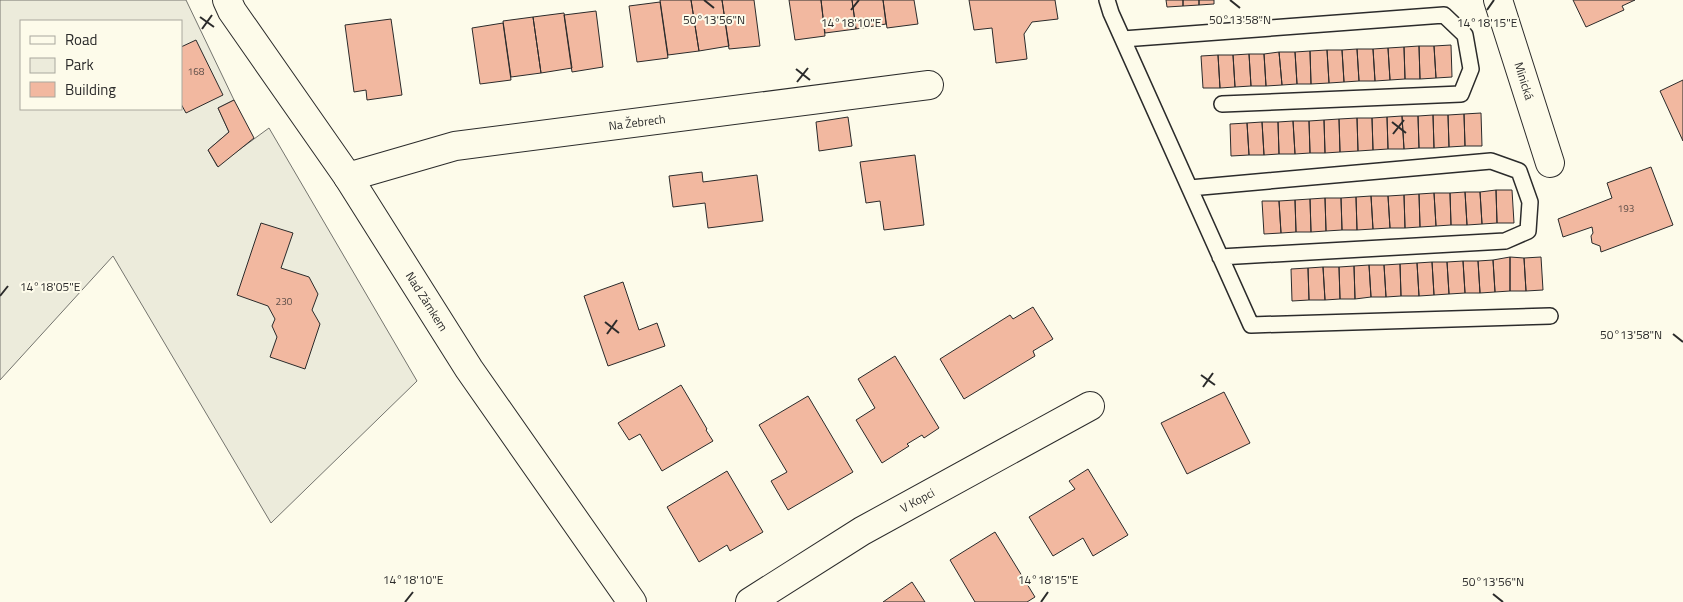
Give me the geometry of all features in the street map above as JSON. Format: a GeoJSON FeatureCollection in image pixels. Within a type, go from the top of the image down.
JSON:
{"type":"FeatureCollection","features":[{"type":"Feature","properties":{"kind":"street","name":"Nad Zámkem"},"geometry":{"type":"LineString","coordinates":[[227,0],[232,11],[348,177],[469,369],[632,602]]}},
{"type":"Feature","properties":{"kind":"street","name":"Minická"},"geometry":{"type":"LineString","coordinates":[[1498,0],[1550,162]]}},
{"type":"Feature","properties":{"kind":"street","name":"Na Žebrech"},"geometry":{"type":"LineString","coordinates":[[348,177],[455,146],[929,85]]}},
{"type":"Feature","properties":{"kind":"street","name":"V Kopci"},"geometry":{"type":"LineString","coordinates":[[750,602],[862,531],[1090,406]]}},
{"type":"Feature","properties":{"kind":"lane"},"geometry":{"type":"LineString","coordinates":[[1107,0],[1122,39],[1251,325],[1550,316]]}},
{"type":"Feature","properties":{"kind":"lane"},"geometry":{"type":"LineString","coordinates":[[1122,39],[1444,15],[1465,35],[1471,69],[1461,94],[1222,104]]}},
{"type":"Feature","properties":{"kind":"lane"},"geometry":{"type":"LineString","coordinates":[[1190,188],[1491,161],[1519,171],[1530,202],[1528,231],[1505,241],[1220,257]]}},
{"type":"Feature","properties":{"kind":"green space"},"geometry":{"type":"Polygon","coordinates":[[[0,0],[186,0],[234,100],[218,108],[229,132],[208,150],[217,166],[269,128],[417,381],[271,523],[113,256],[0,380],[0,0]]]}},
{"type":"Feature","properties":{"kind":"building"},"geometry":{"type":"Polygon","coordinates":[[[660,0],[691,0],[699,51],[668,55],[660,0]]]}},
{"type":"Feature","properties":{"kind":"building"},"geometry":{"type":"Polygon","coordinates":[[[691,0],[722,0],[729,46],[699,51],[691,0]]]}},
{"type":"Feature","properties":{"kind":"building"},"geometry":{"type":"Polygon","coordinates":[[[722,0],[754,0],[760,46],[729,49],[722,0]]]}},
{"type":"Feature","properties":{"kind":"building"},"geometry":{"type":"Polygon","coordinates":[[[789,0],[821,0],[825,36],[795,40],[789,0]]]}},
{"type":"Feature","properties":{"kind":"building"},"geometry":{"type":"Polygon","coordinates":[[[821,0],[852,0],[856,29],[825,33],[821,0]]]}},
{"type":"Feature","properties":{"kind":"building"},"geometry":{"type":"Polygon","coordinates":[[[852,0],[883,0],[886,24],[856,29],[852,0]]]}},
{"type":"Feature","properties":{"kind":"building"},"geometry":{"type":"Polygon","coordinates":[[[883,0],[914,0],[918,24],[887,28],[883,0]]]}},
{"type":"Feature","properties":{"kind":"building"},"geometry":{"type":"Polygon","coordinates":[[[969,0],[1055,0],[1058,19],[1032,22],[1024,34],[1027,59],[996,63],[992,28],[974,30],[969,0]]]}},
{"type":"Feature","properties":{"kind":"building"},"geometry":{"type":"Polygon","coordinates":[[[1166,0],[1183,0],[1183,6],[1167,7],[1166,0]]]}},
{"type":"Feature","properties":{"kind":"building"},"geometry":{"type":"Polygon","coordinates":[[[1183,0],[1199,0],[1199,5],[1183,6],[1183,0]]]}},
{"type":"Feature","properties":{"kind":"building"},"geometry":{"type":"Polygon","coordinates":[[[1199,0],[1214,0],[1214,4],[1199,5],[1199,0]]]}},
{"type":"Feature","properties":{"kind":"building"},"geometry":{"type":"Polygon","coordinates":[[[1573,0],[1635,0],[1622,6],[1624,10],[1586,27],[1573,0]]]}},
{"type":"Feature","properties":{"kind":"building"},"geometry":{"type":"Polygon","coordinates":[[[660,2],[668,58],[637,62],[629,6],[660,2]]]}},
{"type":"Feature","properties":{"kind":"building"},"geometry":{"type":"Polygon","coordinates":[[[596,11],[603,67],[572,72],[564,15],[596,11]]]}},
{"type":"Feature","properties":{"kind":"building"},"geometry":{"type":"Polygon","coordinates":[[[564,13],[572,68],[541,73],[533,17],[564,13]]]}},
{"type":"Feature","properties":{"kind":"building"},"geometry":{"type":"Polygon","coordinates":[[[533,17],[541,73],[511,77],[503,21],[533,17]]]}},
{"type":"Feature","properties":{"kind":"building"},"geometry":{"type":"Polygon","coordinates":[[[391,19],[402,95],[367,100],[366,90],[354,92],[345,25],[391,19]]]}},
{"type":"Feature","properties":{"kind":"building"},"geometry":{"type":"Polygon","coordinates":[[[503,23],[511,80],[480,84],[472,28],[503,23]]]}},
{"type":"Feature","properties":{"kind":"building"},"geometry":{"type":"Polygon","coordinates":[[[196,40],[223,95],[186,113],[182,106],[182,47],[196,40]]]}},
{"type":"Feature","properties":{"kind":"building"},"geometry":{"type":"Polygon","coordinates":[[[1451,45],[1452,77],[1436,78],[1434,46],[1451,45]]]}},
{"type":"Feature","properties":{"kind":"building"},"geometry":{"type":"Polygon","coordinates":[[[1419,46],[1420,79],[1405,79],[1404,47],[1419,46]]]}},
{"type":"Feature","properties":{"kind":"building"},"geometry":{"type":"Polygon","coordinates":[[[1419,46],[1434,46],[1436,78],[1420,79],[1419,46]]]}},
{"type":"Feature","properties":{"kind":"building"},"geometry":{"type":"Polygon","coordinates":[[[1404,47],[1405,79],[1390,80],[1388,48],[1404,47]]]}},
{"type":"Feature","properties":{"kind":"building"},"geometry":{"type":"Polygon","coordinates":[[[1388,48],[1390,80],[1375,81],[1373,49],[1388,48]]]}},
{"type":"Feature","properties":{"kind":"building"},"geometry":{"type":"Polygon","coordinates":[[[1357,49],[1373,49],[1375,81],[1359,81],[1357,49]]]}},
{"type":"Feature","properties":{"kind":"building"},"geometry":{"type":"Polygon","coordinates":[[[1357,49],[1359,81],[1344,82],[1342,50],[1357,49]]]}},
{"type":"Feature","properties":{"kind":"building"},"geometry":{"type":"Polygon","coordinates":[[[1327,50],[1329,83],[1311,84],[1310,51],[1327,50]]]}},
{"type":"Feature","properties":{"kind":"building"},"geometry":{"type":"Polygon","coordinates":[[[1327,50],[1342,50],[1344,82],[1329,83],[1327,50]]]}},
{"type":"Feature","properties":{"kind":"building"},"geometry":{"type":"Polygon","coordinates":[[[1310,51],[1311,84],[1297,84],[1295,52],[1310,51]]]}},
{"type":"Feature","properties":{"kind":"building"},"geometry":{"type":"Polygon","coordinates":[[[1279,52],[1282,85],[1266,86],[1264,54],[1279,52]]]}},
{"type":"Feature","properties":{"kind":"building"},"geometry":{"type":"Polygon","coordinates":[[[1279,52],[1295,52],[1297,84],[1282,85],[1279,52]]]}},
{"type":"Feature","properties":{"kind":"building"},"geometry":{"type":"Polygon","coordinates":[[[1249,54],[1251,86],[1235,87],[1233,55],[1249,54]]]}},
{"type":"Feature","properties":{"kind":"building"},"geometry":{"type":"Polygon","coordinates":[[[1249,54],[1264,54],[1266,86],[1251,86],[1249,54]]]}},
{"type":"Feature","properties":{"kind":"building"},"geometry":{"type":"Polygon","coordinates":[[[1218,55],[1233,55],[1235,87],[1220,88],[1218,55]]]}},
{"type":"Feature","properties":{"kind":"building"},"geometry":{"type":"Polygon","coordinates":[[[1218,55],[1220,88],[1203,88],[1201,56],[1218,55]]]}},
{"type":"Feature","properties":{"kind":"building"},"geometry":{"type":"Polygon","coordinates":[[[1683,80],[1683,141],[1660,91],[1683,80]]]}},
{"type":"Feature","properties":{"kind":"building"},"geometry":{"type":"Polygon","coordinates":[[[234,100],[254,138],[218,167],[208,150],[229,132],[218,108],[234,100]]]}},
{"type":"Feature","properties":{"kind":"building"},"geometry":{"type":"Polygon","coordinates":[[[1481,113],[1482,146],[1465,146],[1464,114],[1481,113]]]}},
{"type":"Feature","properties":{"kind":"building"},"geometry":{"type":"Polygon","coordinates":[[[1464,114],[1465,146],[1449,147],[1448,115],[1464,114]]]}},
{"type":"Feature","properties":{"kind":"building"},"geometry":{"type":"Polygon","coordinates":[[[1433,115],[1448,115],[1449,147],[1434,148],[1433,115]]]}},
{"type":"Feature","properties":{"kind":"building"},"geometry":{"type":"Polygon","coordinates":[[[1433,115],[1434,148],[1419,148],[1418,116],[1433,115]]]}},
{"type":"Feature","properties":{"kind":"building"},"geometry":{"type":"Polygon","coordinates":[[[1402,116],[1404,149],[1388,149],[1387,117],[1402,116]]]}},
{"type":"Feature","properties":{"kind":"building"},"geometry":{"type":"Polygon","coordinates":[[[1402,116],[1418,116],[1419,148],[1404,149],[1402,116]]]}},
{"type":"Feature","properties":{"kind":"building"},"geometry":{"type":"Polygon","coordinates":[[[848,117],[852,146],[819,151],[816,122],[848,117]]]}},
{"type":"Feature","properties":{"kind":"building"},"geometry":{"type":"Polygon","coordinates":[[[1387,117],[1388,149],[1373,150],[1372,118],[1387,117]]]}},
{"type":"Feature","properties":{"kind":"building"},"geometry":{"type":"Polygon","coordinates":[[[1357,118],[1372,118],[1373,150],[1358,151],[1357,118]]]}},
{"type":"Feature","properties":{"kind":"building"},"geometry":{"type":"Polygon","coordinates":[[[1357,118],[1358,151],[1340,152],[1339,119],[1357,118]]]}},
{"type":"Feature","properties":{"kind":"building"},"geometry":{"type":"Polygon","coordinates":[[[1339,119],[1340,152],[1325,153],[1324,120],[1339,119]]]}},
{"type":"Feature","properties":{"kind":"building"},"geometry":{"type":"Polygon","coordinates":[[[1324,120],[1325,153],[1310,153],[1309,121],[1324,120]]]}},
{"type":"Feature","properties":{"kind":"building"},"geometry":{"type":"Polygon","coordinates":[[[1293,121],[1295,154],[1279,154],[1278,122],[1293,121]]]}},
{"type":"Feature","properties":{"kind":"building"},"geometry":{"type":"Polygon","coordinates":[[[1293,121],[1309,121],[1310,153],[1295,154],[1293,121]]]}},
{"type":"Feature","properties":{"kind":"building"},"geometry":{"type":"Polygon","coordinates":[[[1262,122],[1264,155],[1249,155],[1247,123],[1262,122]]]}},
{"type":"Feature","properties":{"kind":"building"},"geometry":{"type":"Polygon","coordinates":[[[1262,122],[1278,122],[1279,154],[1264,155],[1262,122]]]}},
{"type":"Feature","properties":{"kind":"building"},"geometry":{"type":"Polygon","coordinates":[[[1247,123],[1249,155],[1231,156],[1230,124],[1247,123]]]}},
{"type":"Feature","properties":{"kind":"building"},"geometry":{"type":"Polygon","coordinates":[[[915,155],[924,225],[884,230],[880,201],[866,203],[860,162],[915,155]]]}},
{"type":"Feature","properties":{"kind":"building"},"geometry":{"type":"Polygon","coordinates":[[[1651,167],[1673,225],[1601,252],[1600,246],[1592,243],[1592,227],[1563,237],[1558,219],[1612,198],[1607,183],[1651,167]]]}},
{"type":"Feature","properties":{"kind":"building"},"geometry":{"type":"Polygon","coordinates":[[[702,172],[703,182],[757,175],[763,221],[708,228],[705,203],[673,207],[669,176],[702,172]]]}},
{"type":"Feature","properties":{"kind":"building"},"geometry":{"type":"Polygon","coordinates":[[[1496,190],[1497,223],[1482,224],[1480,192],[1496,190]]]}},
{"type":"Feature","properties":{"kind":"building"},"geometry":{"type":"Polygon","coordinates":[[[1496,190],[1512,190],[1514,223],[1497,223],[1496,190]]]}},
{"type":"Feature","properties":{"kind":"building"},"geometry":{"type":"Polygon","coordinates":[[[1465,192],[1480,192],[1482,224],[1467,225],[1465,192]]]}},
{"type":"Feature","properties":{"kind":"building"},"geometry":{"type":"Polygon","coordinates":[[[1465,192],[1467,225],[1451,225],[1450,193],[1465,192]]]}},
{"type":"Feature","properties":{"kind":"building"},"geometry":{"type":"Polygon","coordinates":[[[1434,193],[1436,226],[1420,227],[1419,194],[1434,193]]]}},
{"type":"Feature","properties":{"kind":"building"},"geometry":{"type":"Polygon","coordinates":[[[1434,193],[1450,193],[1451,225],[1436,226],[1434,193]]]}},
{"type":"Feature","properties":{"kind":"building"},"geometry":{"type":"Polygon","coordinates":[[[1419,194],[1420,227],[1405,228],[1404,195],[1419,194]]]}},
{"type":"Feature","properties":{"kind":"building"},"geometry":{"type":"Polygon","coordinates":[[[1404,195],[1405,228],[1390,228],[1388,196],[1404,195]]]}},
{"type":"Feature","properties":{"kind":"building"},"geometry":{"type":"Polygon","coordinates":[[[1371,196],[1373,229],[1357,230],[1356,197],[1371,196]]]}},
{"type":"Feature","properties":{"kind":"building"},"geometry":{"type":"Polygon","coordinates":[[[1371,196],[1388,196],[1390,228],[1373,229],[1371,196]]]}},
{"type":"Feature","properties":{"kind":"building"},"geometry":{"type":"Polygon","coordinates":[[[1356,197],[1357,230],[1342,230],[1341,198],[1356,197]]]}},
{"type":"Feature","properties":{"kind":"building"},"geometry":{"type":"Polygon","coordinates":[[[1325,198],[1326,231],[1311,232],[1310,199],[1325,198]]]}},
{"type":"Feature","properties":{"kind":"building"},"geometry":{"type":"Polygon","coordinates":[[[1325,198],[1341,198],[1342,230],[1326,231],[1325,198]]]}},
{"type":"Feature","properties":{"kind":"building"},"geometry":{"type":"Polygon","coordinates":[[[1310,199],[1311,232],[1296,232],[1295,200],[1310,199]]]}},
{"type":"Feature","properties":{"kind":"building"},"geometry":{"type":"Polygon","coordinates":[[[1295,200],[1296,232],[1281,233],[1279,201],[1295,200]]]}},
{"type":"Feature","properties":{"kind":"building"},"geometry":{"type":"Polygon","coordinates":[[[1262,201],[1279,201],[1281,233],[1264,234],[1262,201]]]}},
{"type":"Feature","properties":{"kind":"building"},"geometry":{"type":"Polygon","coordinates":[[[261,223],[293,233],[281,268],[309,277],[318,294],[312,310],[320,324],[305,369],[270,357],[277,337],[272,326],[275,319],[268,306],[237,295],[261,223]]]}},
{"type":"Feature","properties":{"kind":"building"},"geometry":{"type":"Polygon","coordinates":[[[1510,257],[1510,291],[1495,292],[1493,260],[1510,257]]]}},
{"type":"Feature","properties":{"kind":"building"},"geometry":{"type":"Polygon","coordinates":[[[1510,257],[1524,258],[1526,291],[1510,291],[1510,257]]]}},
{"type":"Feature","properties":{"kind":"building"},"geometry":{"type":"Polygon","coordinates":[[[1541,257],[1543,290],[1526,291],[1524,258],[1541,257]]]}},
{"type":"Feature","properties":{"kind":"building"},"geometry":{"type":"Polygon","coordinates":[[[1493,260],[1495,292],[1480,293],[1478,261],[1493,260]]]}},
{"type":"Feature","properties":{"kind":"building"},"geometry":{"type":"Polygon","coordinates":[[[1463,261],[1478,261],[1480,293],[1465,293],[1463,261]]]}},
{"type":"Feature","properties":{"kind":"building"},"geometry":{"type":"Polygon","coordinates":[[[1463,261],[1465,293],[1449,294],[1447,262],[1463,261]]]}},
{"type":"Feature","properties":{"kind":"building"},"geometry":{"type":"Polygon","coordinates":[[[1432,262],[1434,295],[1419,296],[1417,263],[1432,262]]]}},
{"type":"Feature","properties":{"kind":"building"},"geometry":{"type":"Polygon","coordinates":[[[1432,262],[1447,262],[1449,294],[1434,295],[1432,262]]]}},
{"type":"Feature","properties":{"kind":"building"},"geometry":{"type":"Polygon","coordinates":[[[1417,263],[1419,296],[1401,296],[1400,264],[1417,263]]]}},
{"type":"Feature","properties":{"kind":"building"},"geometry":{"type":"Polygon","coordinates":[[[1400,264],[1401,296],[1386,297],[1384,265],[1400,264]]]}},
{"type":"Feature","properties":{"kind":"building"},"geometry":{"type":"Polygon","coordinates":[[[1369,265],[1371,297],[1355,299],[1354,266],[1369,265]]]}},
{"type":"Feature","properties":{"kind":"building"},"geometry":{"type":"Polygon","coordinates":[[[1369,265],[1384,265],[1386,297],[1371,297],[1369,265]]]}},
{"type":"Feature","properties":{"kind":"building"},"geometry":{"type":"Polygon","coordinates":[[[1354,266],[1355,299],[1340,299],[1339,267],[1354,266]]]}},
{"type":"Feature","properties":{"kind":"building"},"geometry":{"type":"Polygon","coordinates":[[[1323,267],[1325,300],[1309,300],[1308,268],[1323,267]]]}},
{"type":"Feature","properties":{"kind":"building"},"geometry":{"type":"Polygon","coordinates":[[[1323,267],[1339,267],[1340,299],[1325,300],[1323,267]]]}},
{"type":"Feature","properties":{"kind":"building"},"geometry":{"type":"Polygon","coordinates":[[[1308,268],[1309,300],[1292,301],[1291,269],[1308,268]]]}},
{"type":"Feature","properties":{"kind":"building"},"geometry":{"type":"Polygon","coordinates":[[[623,282],[639,330],[657,323],[665,346],[608,366],[584,296],[623,282]]]}},
{"type":"Feature","properties":{"kind":"building"},"geometry":{"type":"Polygon","coordinates":[[[1033,307],[1053,339],[1033,351],[1035,356],[964,399],[940,359],[1010,315],[1013,319],[1033,307]]]}},
{"type":"Feature","properties":{"kind":"building"},"geometry":{"type":"Polygon","coordinates":[[[895,356],[939,428],[924,438],[922,435],[907,444],[909,446],[882,463],[856,420],[875,408],[858,379],[895,356]]]}},
{"type":"Feature","properties":{"kind":"building"},"geometry":{"type":"Polygon","coordinates":[[[681,385],[713,441],[662,471],[640,434],[629,440],[618,423],[681,385]]]}},
{"type":"Feature","properties":{"kind":"building"},"geometry":{"type":"Polygon","coordinates":[[[1224,392],[1250,443],[1187,474],[1161,423],[1224,392]]]}},
{"type":"Feature","properties":{"kind":"building"},"geometry":{"type":"Polygon","coordinates":[[[808,396],[853,472],[788,510],[771,481],[787,472],[759,425],[808,396]]]}},
{"type":"Feature","properties":{"kind":"building"},"geometry":{"type":"Polygon","coordinates":[[[1088,469],[1128,535],[1093,556],[1083,538],[1053,556],[1029,517],[1075,489],[1069,481],[1088,469]]]}},
{"type":"Feature","properties":{"kind":"building"},"geometry":{"type":"Polygon","coordinates":[[[727,471],[763,532],[730,551],[727,545],[699,562],[667,507],[727,471]]]}},
{"type":"Feature","properties":{"kind":"building"},"geometry":{"type":"Polygon","coordinates":[[[995,532],[1035,597],[1027,602],[975,602],[950,560],[995,532]]]}},
{"type":"Feature","properties":{"kind":"building"},"geometry":{"type":"Polygon","coordinates":[[[912,582],[925,602],[883,602],[912,582]]]}}]}
